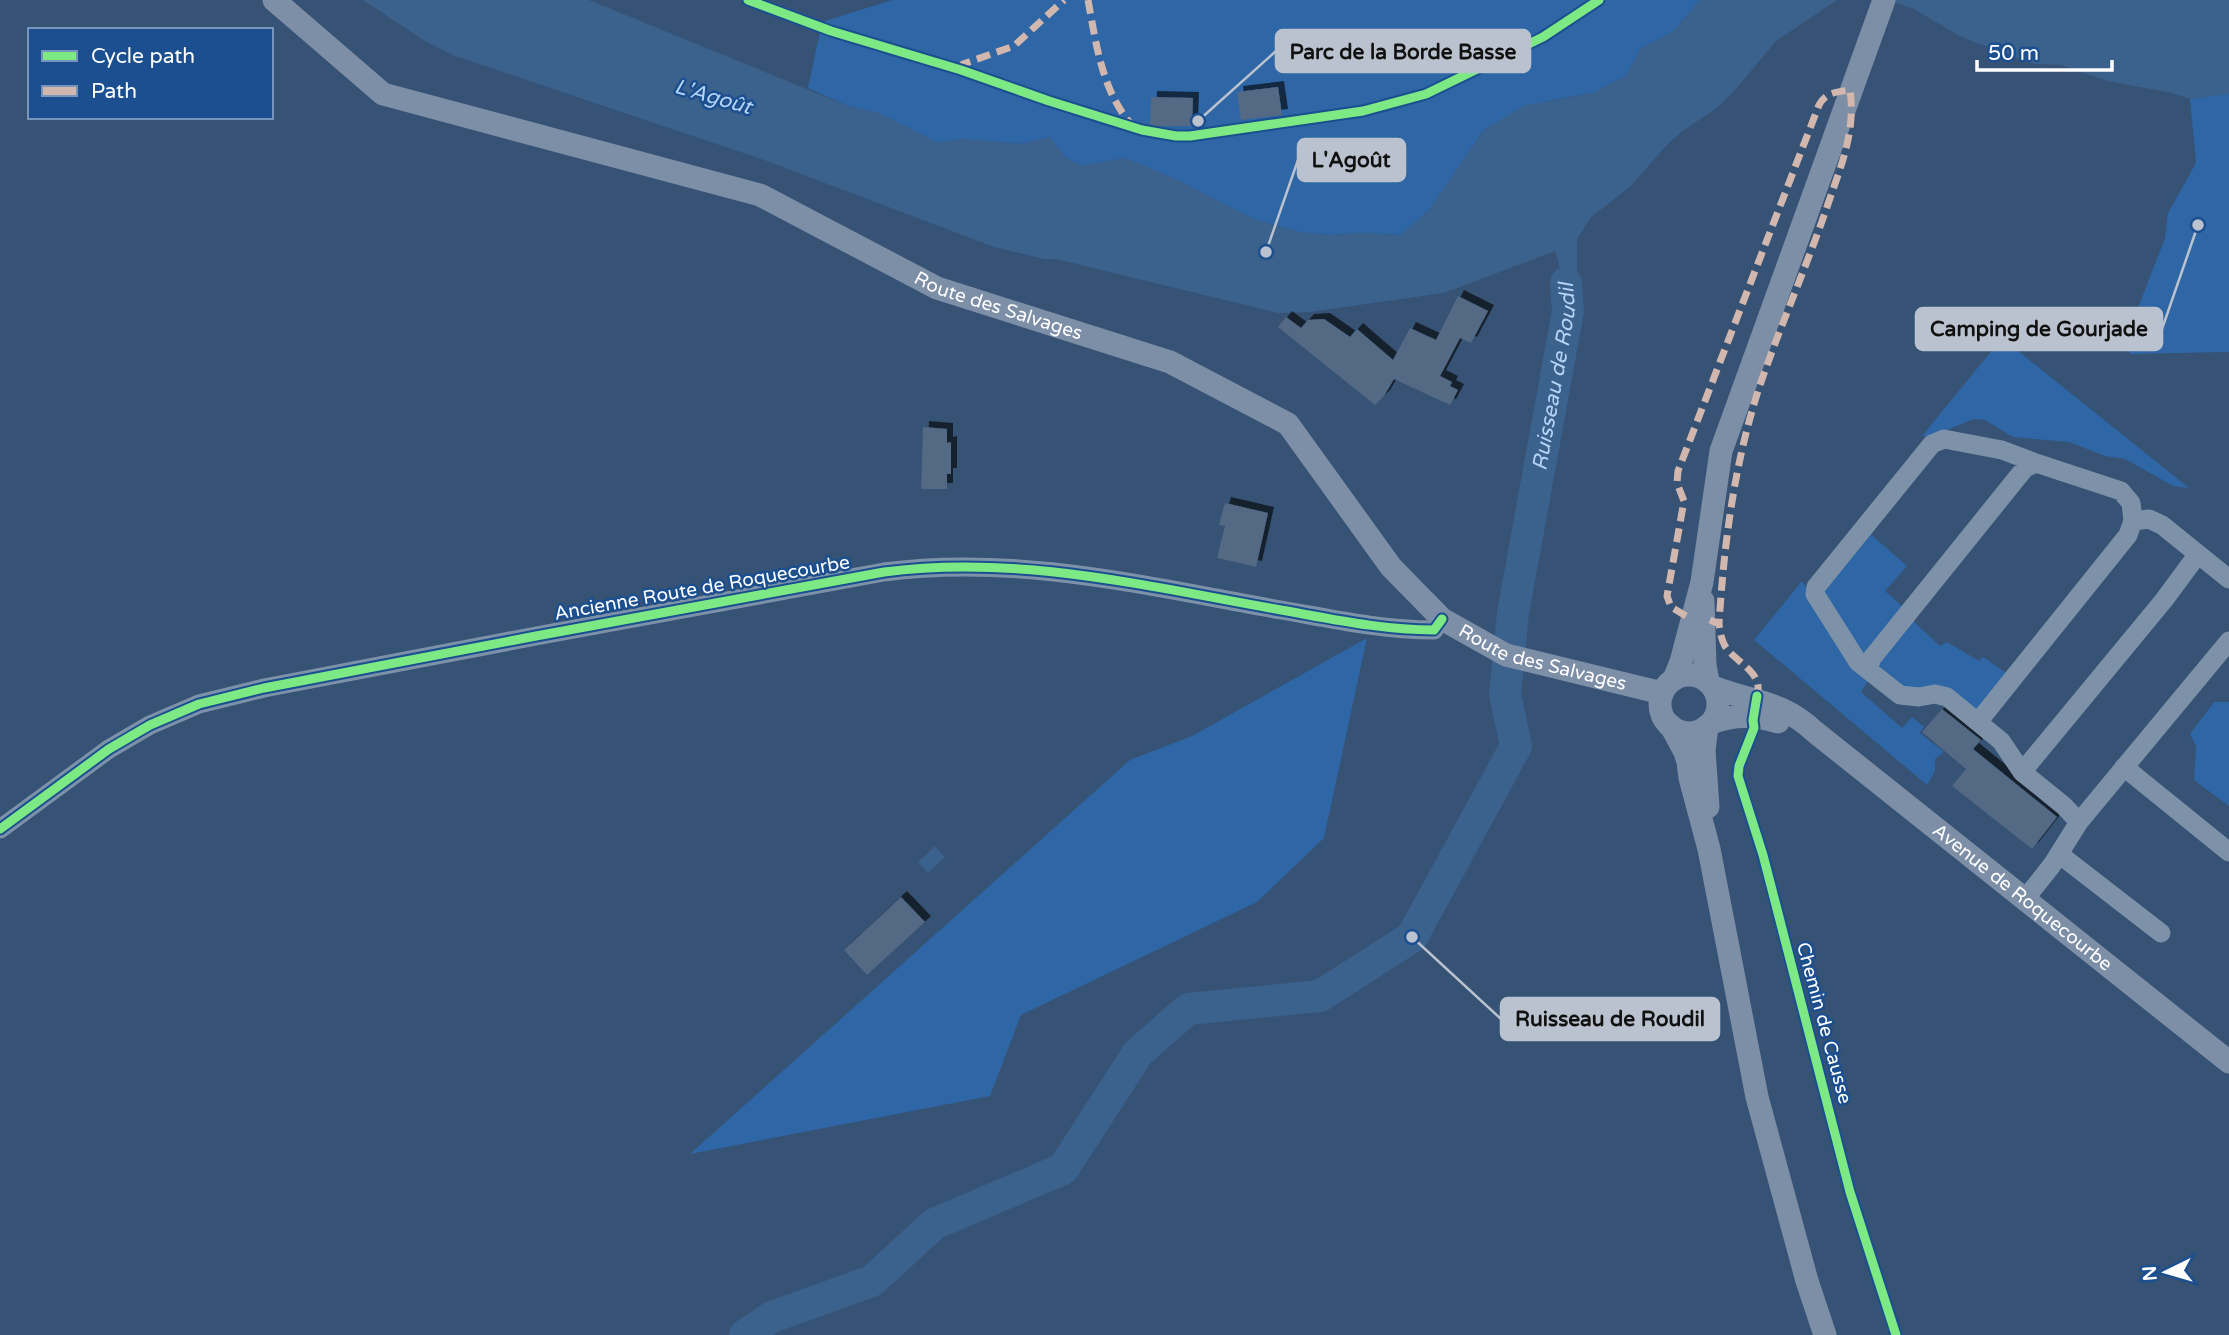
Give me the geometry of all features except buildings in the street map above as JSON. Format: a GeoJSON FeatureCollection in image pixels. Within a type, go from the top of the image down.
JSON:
{"type":"FeatureCollection","features":[{"type":"Feature","properties":{"kind":"main road","name":"Route des Salvages"},"geometry":{"type":"LineString","coordinates":[[275,0],[383,94],[760,195],[937,289],[1170,362],[1288,424],[1391,567],[1443,619],[1509,655],[1617,684],[1668,686]]}},
{"type":"Feature","properties":{"kind":"main road"},"geometry":{"type":"LineString","coordinates":[[1825,1335],[1807,1281],[1758,1097],[1709,849],[1685,752],[1661,711],[1668,686],[1681,662],[1702,582],[1721,452],[1884,0]]}},
{"type":"Feature","properties":{"kind":"main road"},"geometry":{"type":"LineString","coordinates":[[1702,582],[1705,665],[1718,705],[1709,725],[1704,750],[1709,849]]}},
{"type":"Feature","properties":{"kind":"main road"},"geometry":{"type":"LineString","coordinates":[[1668,686],[1691,674],[1711,684]]}},
{"type":"Feature","properties":{"kind":"main road","name":"Avenue de Roquecourbe"},"geometry":{"type":"LineString","coordinates":[[1711,684],[1737,696],[1779,706],[1800,717],[1815,732],[2229,1062]]}},
{"type":"Feature","properties":{"kind":"main road","name":"Avenue de Roquecourbe"},"geometry":{"type":"LineString","coordinates":[[1709,725],[1741,715],[1754,715],[1815,732]]}},
{"type":"Feature","properties":{"kind":"main road"},"geometry":{"type":"LineString","coordinates":[[1671,726],[1685,733],[1701,730],[1709,725]]}},
{"type":"Feature","properties":{"kind":"street"},"geometry":{"type":"LineString","coordinates":[[1978,722],[2128,535],[2133,521],[2131,503],[2121,491],[2002,450],[1944,439],[1932,444],[1925,451],[1816,587],[1815,594],[1858,662],[1900,695],[1919,697],[1935,694],[1947,697],[2001,741],[2022,772],[2064,806],[2079,822]]}},
{"type":"Feature","properties":{"kind":"street"},"geometry":{"type":"LineString","coordinates":[[1868,669],[1872,658],[2025,468],[2036,463]]}},
{"type":"Feature","properties":{"kind":"street"},"geometry":{"type":"LineString","coordinates":[[2133,521],[2149,519],[2162,524],[2229,579]]}},
{"type":"Feature","properties":{"kind":"street"},"geometry":{"type":"LineString","coordinates":[[2022,772],[2164,600],[2198,554]]}},
{"type":"Feature","properties":{"kind":"street","name":"Ancienne Route de Roquecourbe"},"geometry":{"type":"LineString","coordinates":[[0,830],[109,749],[150,725],[199,704],[264,688],[884,572],[942,566],[1019,568],[1144,586],[1386,629],[1434,630],[1443,619]]}},
{"type":"Feature","properties":{"kind":"street"},"geometry":{"type":"LineString","coordinates":[[2025,899],[2079,822],[2229,640]]}},
{"type":"Feature","properties":{"kind":"street"},"geometry":{"type":"LineString","coordinates":[[2124,767],[2229,852]]}},
{"type":"Feature","properties":{"kind":"street"},"geometry":{"type":"LineString","coordinates":[[2055,859],[2161,933]]}},
{"type":"Feature","properties":{"kind":"shaded area"},"geometry":{"type":"Polygon","coordinates":[[[892,0],[1700,0],[1674,31],[1641,49],[1626,76],[1593,93],[1548,101],[1484,130],[1429,210],[1401,235],[1329,235],[1300,232],[1253,219],[1126,158],[1081,166],[1066,158],[1050,137],[1022,144],[962,139],[938,143],[879,113],[848,106],[808,88],[822,22],[892,0]]]}},
{"type":"Feature","properties":{"kind":"shaded area"},"geometry":{"type":"Polygon","coordinates":[[[2229,94],[2229,352],[2130,354],[2126,339],[2165,238],[2168,213],[2196,163],[2190,99],[2229,94]]]}},
{"type":"Feature","properties":{"kind":"shaded area"},"geometry":{"type":"Polygon","coordinates":[[[2002,338],[2189,488],[2173,486],[2125,459],[2105,456],[2069,442],[2013,437],[1985,420],[1974,419],[1932,436],[1922,436],[2002,338]]]}},
{"type":"Feature","properties":{"kind":"shaded area"},"geometry":{"type":"Polygon","coordinates":[[[1867,531],[1907,566],[1885,591],[1905,609],[1869,654],[1858,655],[1823,591],[1867,531]]]}},
{"type":"Feature","properties":{"kind":"shaded area"},"geometry":{"type":"Polygon","coordinates":[[[1802,581],[1855,665],[1869,679],[1861,692],[1902,728],[1912,717],[1924,727],[1920,733],[1944,752],[1935,759],[1935,771],[1927,785],[1754,640],[1802,581]]]}},
{"type":"Feature","properties":{"kind":"shaded area"},"geometry":{"type":"Polygon","coordinates":[[[1911,619],[1940,646],[1947,642],[1979,661],[1983,657],[2009,675],[1983,708],[1933,698],[1909,689],[1887,674],[1876,662],[1911,619]]]}},
{"type":"Feature","properties":{"kind":"shaded area"},"geometry":{"type":"Polygon","coordinates":[[[1367,638],[1324,838],[1257,902],[1021,1015],[990,1096],[690,1154],[1130,760],[1192,736],[1367,638]]]}},
{"type":"Feature","properties":{"kind":"shaded area"},"geometry":{"type":"Polygon","coordinates":[[[2214,702],[2229,702],[2229,806],[2194,780],[2196,746],[2190,734],[2214,702]]]}},
{"type":"Feature","properties":{"kind":"water"},"geometry":{"type":"Polygon","coordinates":[[[363,0],[589,0],[848,106],[879,113],[938,143],[962,139],[1022,144],[1050,137],[1066,158],[1081,166],[1126,158],[1182,182],[1253,219],[1300,232],[1329,235],[1401,235],[1429,210],[1484,130],[1523,106],[1593,93],[1626,76],[1641,49],[1674,31],[1700,0],[1837,0],[1776,41],[1717,108],[1681,132],[1630,187],[1591,217],[1577,239],[1577,310],[1566,330],[1559,264],[1555,251],[1444,293],[1310,312],[1278,313],[1056,259],[1044,259],[994,247],[764,160],[455,56],[425,41],[363,0]]]}},
{"type":"Feature","properties":{"kind":"water"},"geometry":{"type":"Polygon","coordinates":[[[1889,0],[2229,0],[2229,94],[2190,99],[2108,81],[2061,65],[2034,64],[2001,49],[1978,44],[1914,9],[1889,0]]]}},
{"type":"Feature","properties":{"kind":"water"},"geometry":{"type":"Polygon","coordinates":[[[935,846],[945,857],[928,873],[918,862],[935,846]]]}},
{"type":"Feature","properties":{"kind":"waterway","name":"Ruisseau de Roudil"},"geometry":{"type":"LineString","coordinates":[[745,1335],[772,1317],[872,1281],[934,1224],[1063,1169],[1138,1053],[1188,1009],[1320,996],[1412,937],[1516,746],[1505,694],[1513,613],[1568,311],[1566,283]]}},
{"type":"Feature","properties":{"kind":"marked path"},"geometry":{"type":"LineString","coordinates":[[961,70],[963,64],[1014,46],[1064,0]]}},
{"type":"Feature","properties":{"kind":"marked path"},"geometry":{"type":"LineString","coordinates":[[1088,0],[1107,82],[1122,112],[1132,125]]}},
{"type":"Feature","properties":{"kind":"marked path"},"geometry":{"type":"LineString","coordinates":[[1686,616],[1671,607],[1667,596],[1684,501],[1677,483],[1678,471],[1819,105],[1828,95],[1850,90],[1851,120],[1842,162],[1750,417],[1727,534],[1719,624]]}},
{"type":"Feature","properties":{"kind":"marked path"},"geometry":{"type":"LineString","coordinates":[[1710,620],[1719,624],[1725,646],[1753,674],[1757,681],[1757,696]]}},
{"type":"Feature","properties":{"kind":"cycle path"},"geometry":{"type":"LineString","coordinates":[[748,0],[831,31],[961,70],[1049,101],[1142,130],[1176,136],[1363,111],[1426,94],[1543,37],[1599,0]]}},
{"type":"Feature","properties":{"kind":"cycle path"},"geometry":{"type":"LineString","coordinates":[[0,829],[109,749],[150,725],[199,704],[264,688],[884,572],[984,567],[1034,570],[1133,583],[1376,626],[1434,630],[1442,619]]}},
{"type":"Feature","properties":{"kind":"cycle path","name":"Chemin de Causse"},"geometry":{"type":"LineString","coordinates":[[1757,696],[1754,728],[1739,766],[1738,776],[1763,855],[1850,1192],[1896,1335]]}},
{"type":"Feature","properties":{"kind":"place","name":"Parc de la Borde Basse"},"geometry":{"type":"Point","coordinates":[1198,121]}},
{"type":"Feature","properties":{"kind":"place","name":"Camping de Gourjade"},"geometry":{"type":"Point","coordinates":[2198,225]}},
{"type":"Feature","properties":{"kind":"place","name":"L'Agoût"},"geometry":{"type":"Point","coordinates":[1266,252]}},
{"type":"Feature","properties":{"kind":"place","name":"Ruisseau de Roudil"},"geometry":{"type":"Point","coordinates":[1412,937]}}]}
